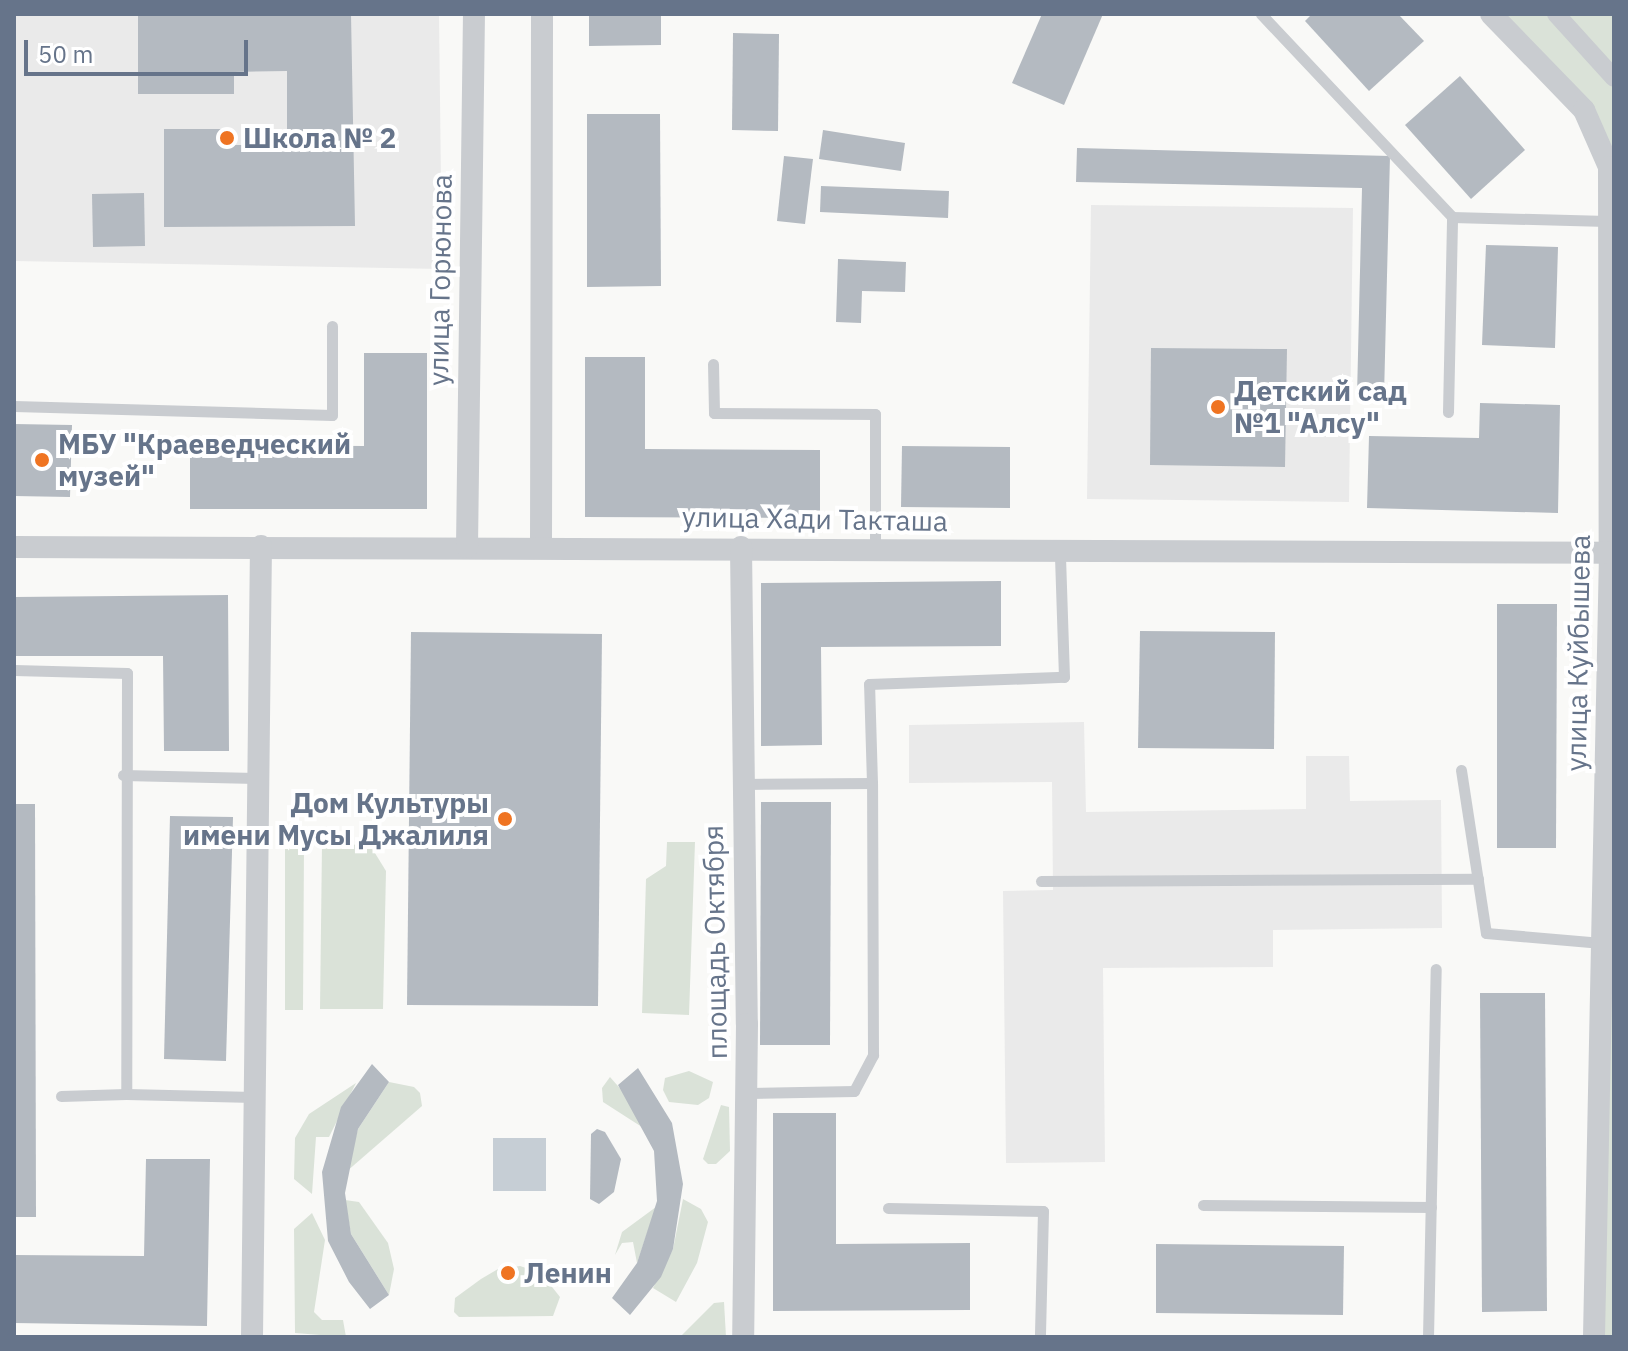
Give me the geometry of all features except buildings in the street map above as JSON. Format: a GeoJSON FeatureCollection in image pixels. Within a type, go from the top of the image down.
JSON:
{"type":"FeatureCollection","features":[{"type":"Feature","properties":{"kind":"street","name":"улица Горюнова"},"geometry":{"type":"LineString","coordinates":[[467,547],[474,14]]}},
{"type":"Feature","properties":{"kind":"street"},"geometry":{"type":"LineString","coordinates":[[541,546],[542,14]]}},
{"type":"Feature","properties":{"kind":"street","name":"улица Куйбышева"},"geometry":{"type":"LineString","coordinates":[[1491,14],[1584,110],[1609,167],[1607,221],[1612,553],[1594,1337]]}},
{"type":"Feature","properties":{"kind":"street"},"geometry":{"type":"LineString","coordinates":[[1556,14],[1614,78]]}},
{"type":"Feature","properties":{"kind":"street"},"geometry":{"type":"LineString","coordinates":[[252,1337],[261,546]]}},
{"type":"Feature","properties":{"kind":"street","name":"улица Хади Такташа"},"geometry":{"type":"LineString","coordinates":[[14,547],[741,547],[1060,554],[1612,553]]}},
{"type":"Feature","properties":{"kind":"street","name":"площадь Октября"},"geometry":{"type":"LineString","coordinates":[[741,547],[746,1093],[743,1337]]}},
{"type":"Feature","properties":{"kind":"lane"},"geometry":{"type":"LineString","coordinates":[[1261,14],[1452,217],[1448,412]]}},
{"type":"Feature","properties":{"kind":"lane"},"geometry":{"type":"LineString","coordinates":[[1452,217],[1607,221]]}},
{"type":"Feature","properties":{"kind":"lane"},"geometry":{"type":"LineString","coordinates":[[14,406],[332,415],[332,326]]}},
{"type":"Feature","properties":{"kind":"lane"},"geometry":{"type":"LineString","coordinates":[[713,364],[714,413],[875,414],[875,550]]}},
{"type":"Feature","properties":{"kind":"lane"},"geometry":{"type":"LineString","coordinates":[[746,1093],[854,1091],[873,1055],[869,684],[1064,677],[1060,554]]}},
{"type":"Feature","properties":{"kind":"lane"},"geometry":{"type":"LineString","coordinates":[[14,670],[127,673],[123,775],[126,1094]]}},
{"type":"Feature","properties":{"kind":"lane"},"geometry":{"type":"LineString","coordinates":[[1461,770],[1486,933],[1602,943]]}},
{"type":"Feature","properties":{"kind":"lane"},"geometry":{"type":"LineString","coordinates":[[123,775],[260,778]]}},
{"type":"Feature","properties":{"kind":"lane"},"geometry":{"type":"LineString","coordinates":[[742,784],[872,783]]}},
{"type":"Feature","properties":{"kind":"lane"},"geometry":{"type":"LineString","coordinates":[[1041,881],[1478,879]]}},
{"type":"Feature","properties":{"kind":"lane"},"geometry":{"type":"LineString","coordinates":[[1428,1337],[1436,969]]}},
{"type":"Feature","properties":{"kind":"lane"},"geometry":{"type":"LineString","coordinates":[[61,1096],[254,1097]]}},
{"type":"Feature","properties":{"kind":"lane"},"geometry":{"type":"LineString","coordinates":[[1203,1205],[1431,1207]]}},
{"type":"Feature","properties":{"kind":"lane"},"geometry":{"type":"LineString","coordinates":[[888,1208],[1043,1211],[1040,1337]]}},
{"type":"Feature","properties":{"kind":"shaded area","name":"Школа № 2"},"geometry":{"type":"Polygon","coordinates":[[[14,14],[439,14],[442,269],[14,261],[14,14]]]}},
{"type":"Feature","properties":{"kind":"shaded area"},"geometry":{"type":"Polygon","coordinates":[[[1489,14],[1614,14],[1614,1337],[1594,1337],[1609,167],[1584,110],[1489,14]]]}},
{"type":"Feature","properties":{"kind":"shaded area"},"geometry":{"type":"Polygon","coordinates":[[[1091,205],[1353,208],[1349,502],[1087,499],[1091,205]]]}},
{"type":"Feature","properties":{"kind":"shaded area"},"geometry":{"type":"Polygon","coordinates":[[[1084,722],[1086,812],[1306,809],[1306,756],[1349,756],[1350,801],[1441,800],[1442,928],[1273,930],[1273,967],[1103,968],[1105,1162],[1006,1163],[1003,891],[1053,890],[1052,782],[909,783],[909,725],[1084,722]]]}},
{"type":"Feature","properties":{"kind":"shaded area"},"geometry":{"type":"Polygon","coordinates":[[[667,842],[695,842],[689,1015],[642,1013],[646,879],[666,866],[667,842]]]}},
{"type":"Feature","properties":{"kind":"shaded area"},"geometry":{"type":"Polygon","coordinates":[[[322,844],[370,845],[386,871],[383,1009],[320,1009],[322,844]]]}},
{"type":"Feature","properties":{"kind":"shaded area"},"geometry":{"type":"Polygon","coordinates":[[[285,845],[304,845],[303,1010],[285,1010],[285,845]]]}},
{"type":"Feature","properties":{"kind":"shaded area"},"geometry":{"type":"Polygon","coordinates":[[[689,1071],[713,1082],[709,1098],[698,1105],[669,1102],[663,1090],[665,1078],[689,1071]]]}},
{"type":"Feature","properties":{"kind":"shaded area"},"geometry":{"type":"Polygon","coordinates":[[[610,1077],[632,1102],[645,1129],[603,1102],[602,1088],[610,1077]]]}},
{"type":"Feature","properties":{"kind":"shaded area"},"geometry":{"type":"Polygon","coordinates":[[[389,1082],[414,1087],[420,1093],[422,1106],[346,1172],[358,1129],[389,1082]]]}},
{"type":"Feature","properties":{"kind":"shaded area"},"geometry":{"type":"Polygon","coordinates":[[[356,1083],[329,1137],[316,1137],[312,1194],[294,1179],[295,1138],[309,1114],[356,1083]]]}},
{"type":"Feature","properties":{"kind":"shaded area"},"geometry":{"type":"Polygon","coordinates":[[[721,1105],[729,1107],[730,1151],[716,1164],[708,1164],[703,1159],[721,1105]]]}},
{"type":"Feature","properties":{"kind":"shaded area"},"geometry":{"type":"Polygon","coordinates":[[[493,1138],[546,1138],[546,1191],[493,1191],[493,1138]]]}},
{"type":"Feature","properties":{"kind":"shaded area"},"geometry":{"type":"Polygon","coordinates":[[[683,1199],[701,1209],[708,1222],[697,1263],[676,1302],[653,1288],[673,1249],[683,1199]]]}},
{"type":"Feature","properties":{"kind":"shaded area"},"geometry":{"type":"Polygon","coordinates":[[[345,1200],[359,1202],[388,1243],[394,1269],[389,1295],[351,1234],[345,1200]]]}},
{"type":"Feature","properties":{"kind":"shaded area"},"geometry":{"type":"Polygon","coordinates":[[[656,1207],[637,1263],[633,1242],[622,1243],[615,1255],[622,1232],[656,1207]]]}},
{"type":"Feature","properties":{"kind":"shaded area"},"geometry":{"type":"Polygon","coordinates":[[[312,1213],[325,1240],[314,1312],[322,1320],[343,1320],[346,1337],[295,1333],[294,1229],[312,1213]]]}},
{"type":"Feature","properties":{"kind":"shaded area"},"geometry":{"type":"Polygon","coordinates":[[[520,1266],[541,1273],[560,1297],[553,1316],[459,1317],[454,1312],[455,1298],[481,1279],[498,1269],[520,1266]]]}},
{"type":"Feature","properties":{"kind":"shaded area"},"geometry":{"type":"Polygon","coordinates":[[[724,1302],[726,1337],[680,1337],[714,1303],[724,1302]]]}},
{"type":"Feature","properties":{"kind":"place","name":"Школа № 2"},"geometry":{"type":"Point","coordinates":[227,138]}},
{"type":"Feature","properties":{"kind":"place","name":"Детский сад №1 \"Алсу\""},"geometry":{"type":"Point","coordinates":[1218,407]}},
{"type":"Feature","properties":{"kind":"place","name":"МБУ \"Краеведческий музей\""},"geometry":{"type":"Point","coordinates":[42,460]}},
{"type":"Feature","properties":{"kind":"place","name":"Дом Культуры имени Мусы Джалиля"},"geometry":{"type":"Point","coordinates":[505,819]}},
{"type":"Feature","properties":{"kind":"place","name":"Ленин"},"geometry":{"type":"Point","coordinates":[508,1273]}}]}
